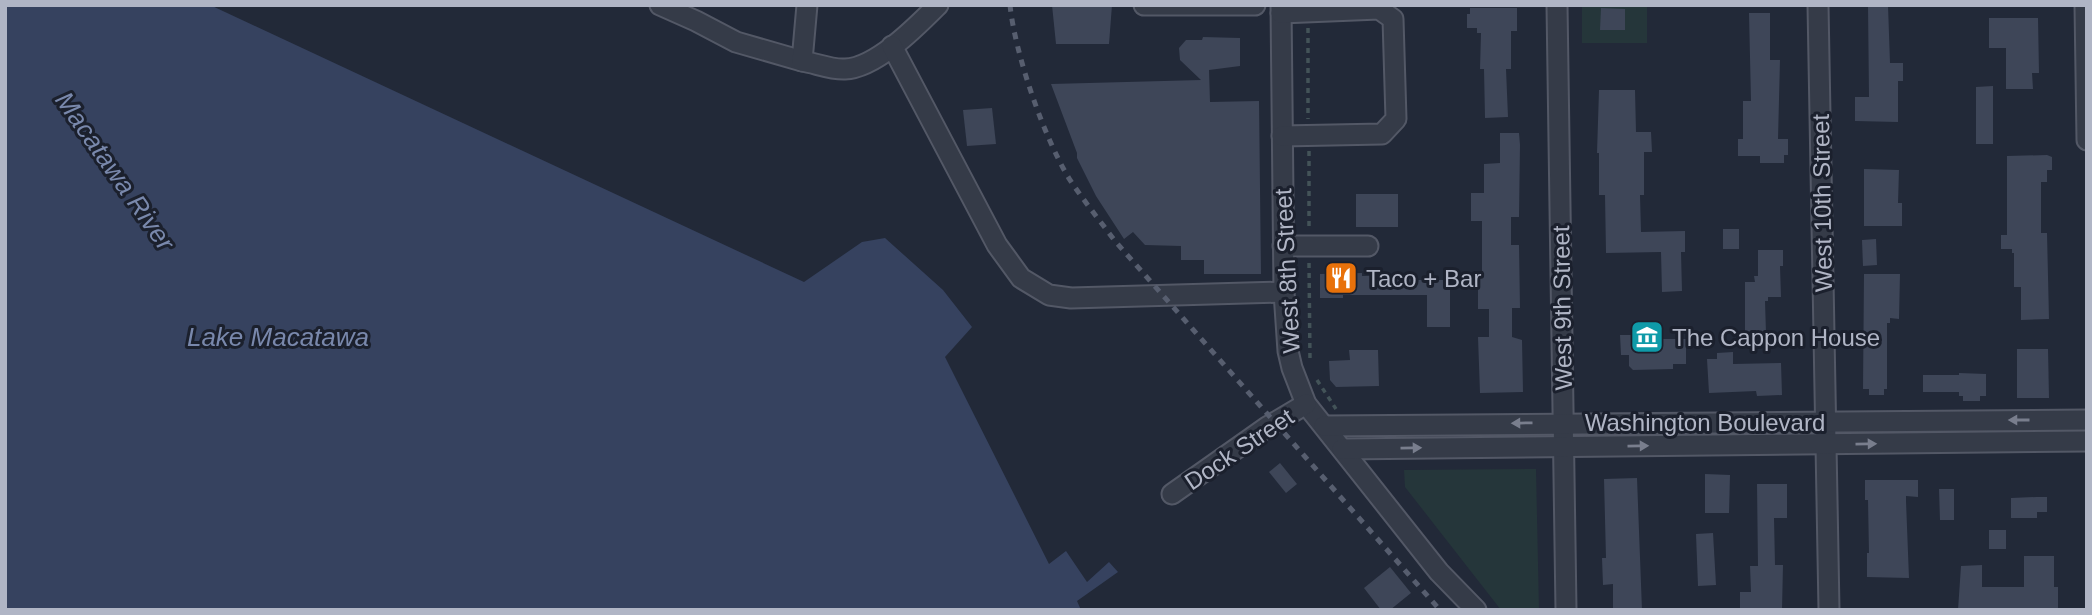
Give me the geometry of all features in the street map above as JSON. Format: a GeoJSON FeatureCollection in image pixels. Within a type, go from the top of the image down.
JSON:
{"type":"FeatureCollection","features":[{"type":"Feature","properties":{"kind":"street"},"geometry":{"type":"LineString","coordinates":[[660,5],[736,42],[802,61],[845,69],[870,61],[905,38],[937,5]]}},
{"type":"Feature","properties":{"kind":"street"},"geometry":{"type":"LineString","coordinates":[[802,61],[807,5]]}},
{"type":"Feature","properties":{"kind":"street"},"geometry":{"type":"LineString","coordinates":[[1144,5],[1255,5]]}},
{"type":"Feature","properties":{"kind":"street","name":"West 9th Street"},"geometry":{"type":"LineString","coordinates":[[1557,5],[1566,610]]}},
{"type":"Feature","properties":{"kind":"street","name":"West 10th Street"},"geometry":{"type":"LineString","coordinates":[[1818,5],[1829,610]]}},
{"type":"Feature","properties":{"kind":"street"},"geometry":{"type":"LineString","coordinates":[[2085,5],[2087,140]]}},
{"type":"Feature","properties":{"kind":"street"},"geometry":{"type":"LineString","coordinates":[[1281,9],[1308,12],[1379,9],[1393,19],[1396,119],[1382,134],[1282,136]]}},
{"type":"Feature","properties":{"kind":"street","name":"West 8th Street"},"geometry":{"type":"LineString","coordinates":[[1281,9],[1284,292],[1288,351],[1292,368],[1306,404],[1439,572],[1476,610]]}},
{"type":"Feature","properties":{"kind":"street"},"geometry":{"type":"LineString","coordinates":[[892,46],[997,245],[1021,278],[1049,295],[1071,298],[1284,292]]}},
{"type":"Feature","properties":{"kind":"street"},"geometry":{"type":"LineString","coordinates":[[1283,246],[1368,246]]}},
{"type":"Feature","properties":{"kind":"street","name":"Dock Street"},"geometry":{"type":"LineString","coordinates":[[1172,494],[1267,427],[1306,404]]}},
{"type":"Feature","properties":{"kind":"street","name":"Washington Boulevard"},"geometry":{"type":"LineString","coordinates":[[1324,426],[2087,419]]}},
{"type":"Feature","properties":{"kind":"street","name":"Washington Boulevard"},"geometry":{"type":"LineString","coordinates":[[1342,449],[2087,441]]}},
{"type":"Feature","properties":{"kind":"street","name":"West 8th Street"},"geometry":{"type":"LineString","coordinates":[[1439,572],[1462,610]]}},
{"type":"Feature","properties":{"kind":"path"},"geometry":{"type":"LineString","coordinates":[[1308,12],[1310,369]]}},
{"type":"Feature","properties":{"kind":"path"},"geometry":{"type":"LineString","coordinates":[[1317,379],[1348,426]]}},
{"type":"Feature","properties":{"kind":"shaded area"},"geometry":{"type":"Polygon","coordinates":[[[1582,5],[1647,5],[1647,43],[1582,43],[1582,5]]]}},
{"type":"Feature","properties":{"kind":"shaded area"},"geometry":{"type":"Polygon","coordinates":[[[1536,469],[1539,610],[1501,610],[1405,487],[1404,470],[1536,469]]]}},
{"type":"Feature","properties":{"kind":"water","name":"Lake Macatawa"},"geometry":{"type":"Polygon","coordinates":[[[5,5],[210,5],[804,282],[862,242],[885,238],[943,290],[972,327],[945,357],[1049,564],[1066,551],[1087,582],[1109,562],[1118,572],[1077,601],[1081,610],[5,610],[5,5]]]}},
{"type":"Feature","properties":{"kind":"building"},"geometry":{"type":"Polygon","coordinates":[[[1052,5],[1112,5],[1109,44],[1056,44],[1052,5]]]}},
{"type":"Feature","properties":{"kind":"building"},"geometry":{"type":"Polygon","coordinates":[[[1868,5],[1888,5],[1890,63],[1903,63],[1903,81],[1898,81],[1898,122],[1855,121],[1855,97],[1869,97],[1868,5]]]}},
{"type":"Feature","properties":{"kind":"building"},"geometry":{"type":"Polygon","coordinates":[[[1470,8],[1517,8],[1517,31],[1511,31],[1511,69],[1506,69],[1508,117],[1485,118],[1484,69],[1480,69],[1481,33],[1477,33],[1477,28],[1467,28],[1470,8]]]}},
{"type":"Feature","properties":{"kind":"building"},"geometry":{"type":"Polygon","coordinates":[[[1601,8],[1625,9],[1625,30],[1600,30],[1601,8]]]}},
{"type":"Feature","properties":{"kind":"building"},"geometry":{"type":"Polygon","coordinates":[[[1749,13],[1770,13],[1770,60],[1780,60],[1778,139],[1788,139],[1788,155],[1784,155],[1784,163],[1760,163],[1760,156],[1738,156],[1738,139],[1743,139],[1743,101],[1751,101],[1749,13]]]}},
{"type":"Feature","properties":{"kind":"building"},"geometry":{"type":"Polygon","coordinates":[[[1989,18],[2038,18],[2039,73],[2032,73],[2033,89],[2006,89],[2006,48],[1989,48],[1989,18]]]}},
{"type":"Feature","properties":{"kind":"building"},"geometry":{"type":"Polygon","coordinates":[[[1203,37],[1240,38],[1240,66],[1209,70],[1210,102],[1259,101],[1261,274],[1204,274],[1204,260],[1181,260],[1181,246],[1145,245],[1133,232],[1124,239],[1096,196],[1077,158],[1051,84],[1201,80],[1180,60],[1179,48],[1186,40],[1202,40],[1203,37]]]}},
{"type":"Feature","properties":{"kind":"building"},"geometry":{"type":"Polygon","coordinates":[[[1993,86],[1993,144],[1976,144],[1976,87],[1993,86]]]}},
{"type":"Feature","properties":{"kind":"building"},"geometry":{"type":"Polygon","coordinates":[[[1599,90],[1635,90],[1636,132],[1651,132],[1652,152],[1644,152],[1644,195],[1640,195],[1641,232],[1685,231],[1685,252],[1681,252],[1682,291],[1662,292],[1661,252],[1606,253],[1605,195],[1599,195],[1597,153],[1599,90]]]}},
{"type":"Feature","properties":{"kind":"building"},"geometry":{"type":"Polygon","coordinates":[[[992,108],[996,144],[967,146],[963,110],[992,108]]]}},
{"type":"Feature","properties":{"kind":"building"},"geometry":{"type":"Polygon","coordinates":[[[1500,133],[1519,133],[1519,217],[1511,217],[1511,245],[1519,245],[1520,308],[1512,308],[1512,337],[1522,340],[1523,392],[1480,393],[1478,337],[1489,337],[1489,309],[1478,309],[1478,275],[1482,275],[1482,221],[1471,221],[1471,193],[1484,193],[1484,164],[1500,163],[1500,133]]]}},
{"type":"Feature","properties":{"kind":"building"},"geometry":{"type":"Polygon","coordinates":[[[2007,156],[2052,157],[2052,170],[2047,170],[2047,182],[2041,182],[2041,233],[2047,233],[2049,319],[2021,320],[2021,287],[2014,287],[2014,253],[2012,249],[2001,249],[2001,235],[2007,235],[2007,156]]]}},
{"type":"Feature","properties":{"kind":"building"},"geometry":{"type":"Polygon","coordinates":[[[1864,169],[1899,170],[1898,203],[1902,203],[1902,226],[1864,226],[1864,169]]]}},
{"type":"Feature","properties":{"kind":"building"},"geometry":{"type":"Polygon","coordinates":[[[1356,194],[1398,194],[1398,227],[1356,227],[1356,194]]]}},
{"type":"Feature","properties":{"kind":"building"},"geometry":{"type":"Polygon","coordinates":[[[1723,229],[1739,229],[1739,249],[1723,249],[1723,229]]]}},
{"type":"Feature","properties":{"kind":"building"},"geometry":{"type":"Polygon","coordinates":[[[1876,239],[1877,265],[1863,266],[1862,240],[1876,239]]]}},
{"type":"Feature","properties":{"kind":"building"},"geometry":{"type":"Polygon","coordinates":[[[1758,250],[1783,250],[1783,266],[1780,266],[1781,297],[1768,297],[1768,301],[1765,301],[1766,333],[1745,334],[1745,282],[1755,282],[1754,276],[1758,276],[1758,250]]]}},
{"type":"Feature","properties":{"kind":"building"},"geometry":{"type":"Polygon","coordinates":[[[1362,273],[1362,276],[1417,275],[1417,280],[1450,280],[1450,327],[1427,327],[1427,295],[1343,295],[1343,298],[1320,298],[1320,274],[1362,273]]]}},
{"type":"Feature","properties":{"kind":"building"},"geometry":{"type":"Polygon","coordinates":[[[1864,274],[1900,274],[1899,319],[1890,318],[1890,323],[1887,323],[1887,389],[1884,389],[1884,395],[1869,395],[1869,389],[1863,389],[1864,274]]]}},
{"type":"Feature","properties":{"kind":"building"},"geometry":{"type":"Polygon","coordinates":[[[1658,328],[1658,339],[1686,339],[1686,364],[1673,364],[1673,369],[1633,370],[1629,366],[1629,355],[1621,355],[1620,335],[1634,335],[1634,329],[1658,328]]]}},
{"type":"Feature","properties":{"kind":"building"},"geometry":{"type":"Polygon","coordinates":[[[2017,349],[2048,349],[2049,398],[2017,398],[2017,349]]]}},
{"type":"Feature","properties":{"kind":"building"},"geometry":{"type":"Polygon","coordinates":[[[1349,350],[1378,350],[1379,386],[1336,387],[1330,380],[1329,361],[1350,360],[1349,350]]]}},
{"type":"Feature","properties":{"kind":"building"},"geometry":{"type":"Polygon","coordinates":[[[1733,352],[1733,364],[1781,363],[1782,395],[1757,396],[1756,391],[1709,393],[1707,359],[1717,359],[1717,353],[1733,352]]]}},
{"type":"Feature","properties":{"kind":"building"},"geometry":{"type":"Polygon","coordinates":[[[1986,374],[1986,396],[1980,396],[1980,401],[1963,401],[1959,392],[1923,392],[1923,375],[1986,374]]]}},
{"type":"Feature","properties":{"kind":"building"},"geometry":{"type":"Polygon","coordinates":[[[1280,463],[1297,484],[1286,493],[1269,472],[1280,463]]]}},
{"type":"Feature","properties":{"kind":"building"},"geometry":{"type":"Polygon","coordinates":[[[1705,474],[1730,475],[1729,513],[1705,513],[1705,474]]]}},
{"type":"Feature","properties":{"kind":"building"},"geometry":{"type":"Polygon","coordinates":[[[1637,478],[1642,610],[1613,610],[1613,584],[1603,585],[1602,558],[1606,558],[1604,479],[1637,478]]]}},
{"type":"Feature","properties":{"kind":"building"},"geometry":{"type":"Polygon","coordinates":[[[1865,480],[1918,480],[1918,497],[1906,496],[1909,578],[1867,577],[1868,500],[1865,500],[1865,480]]]}},
{"type":"Feature","properties":{"kind":"building"},"geometry":{"type":"Polygon","coordinates":[[[1757,484],[1787,484],[1787,518],[1774,518],[1775,565],[1783,565],[1782,610],[1740,610],[1740,592],[1751,592],[1750,566],[1758,566],[1757,484]]]}},
{"type":"Feature","properties":{"kind":"building"},"geometry":{"type":"Polygon","coordinates":[[[1939,489],[1954,489],[1954,520],[1940,520],[1939,489]]]}},
{"type":"Feature","properties":{"kind":"building"},"geometry":{"type":"Polygon","coordinates":[[[2047,497],[2047,512],[2037,512],[2037,518],[2011,518],[2011,498],[2047,497]]]}},
{"type":"Feature","properties":{"kind":"building"},"geometry":{"type":"Polygon","coordinates":[[[1989,530],[2006,530],[2006,549],[1989,549],[1989,530]]]}},
{"type":"Feature","properties":{"kind":"building"},"geometry":{"type":"Polygon","coordinates":[[[1713,533],[1716,585],[1698,586],[1696,534],[1713,533]]]}},
{"type":"Feature","properties":{"kind":"building"},"geometry":{"type":"Polygon","coordinates":[[[2024,556],[2054,556],[2054,587],[2058,587],[2058,610],[1958,610],[1961,566],[1982,565],[1982,587],[2024,587],[2024,556]]]}},
{"type":"Feature","properties":{"kind":"building"},"geometry":{"type":"Polygon","coordinates":[[[1390,567],[1411,593],[1390,610],[1381,610],[1364,588],[1390,567]]]}},
{"type":"Feature","properties":{"kind":"railway"},"geometry":{"type":"LineString","coordinates":[[1010,5],[1024,71],[1041,119],[1060,162],[1081,196],[1115,241],[1440,610]]}},
{"type":"Feature","properties":{"kind":"place","name":"Taco + Bar"},"geometry":{"type":"Point","coordinates":[1341,278]}},
{"type":"Feature","properties":{"kind":"place","name":"The Cappon House"},"geometry":{"type":"Point","coordinates":[1647,337]}},
{"type":"Feature","properties":{"kind":"water label","name":"Macatawa River"},"geometry":{"type":"Point","coordinates":[115,171]}}]}
